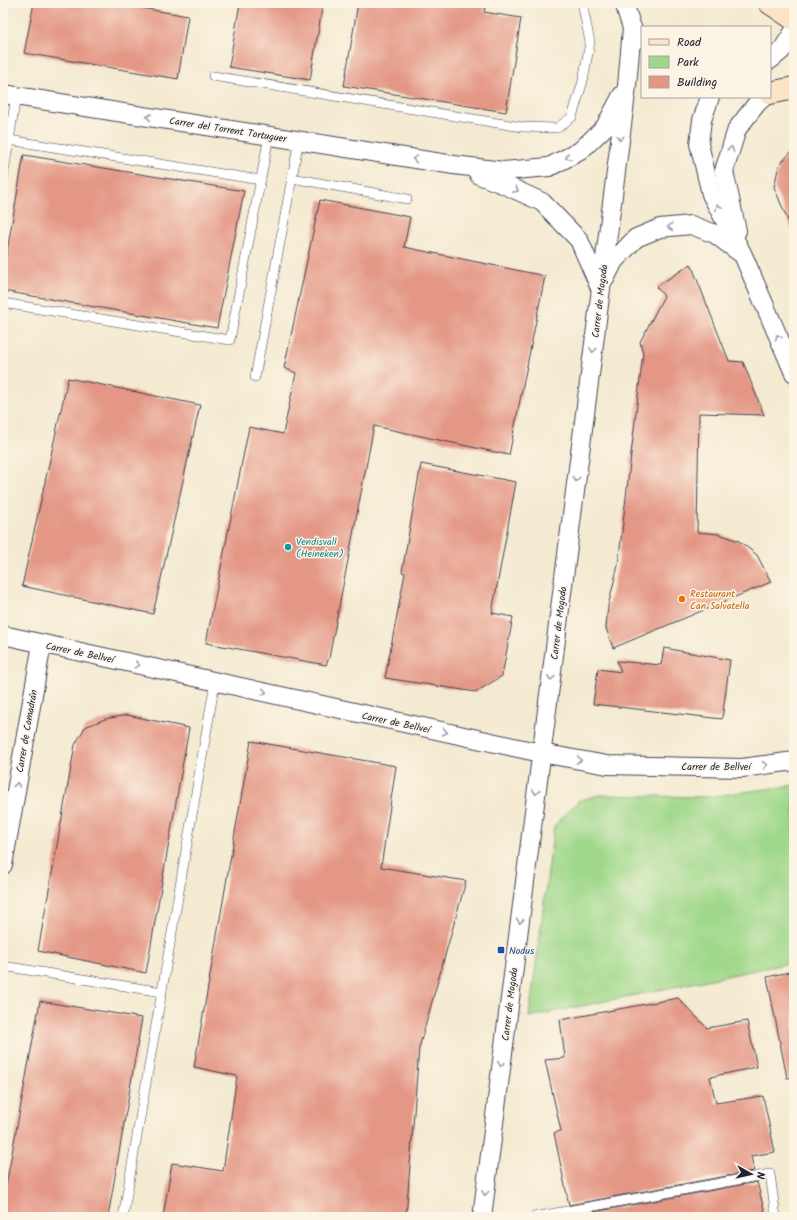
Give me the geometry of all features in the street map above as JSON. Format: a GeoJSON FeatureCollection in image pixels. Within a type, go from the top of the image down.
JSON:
{"type":"FeatureCollection","features":[{"type":"Feature","properties":{"kind":"main road"},"geometry":{"type":"LineString","coordinates":[[771,92],[794,88]]}},
{"type":"Feature","properties":{"kind":"street"},"geometry":{"type":"LineString","coordinates":[[624,3],[637,35]]}},
{"type":"Feature","properties":{"kind":"street"},"geometry":{"type":"LineString","coordinates":[[771,59],[782,50],[794,31]]}},
{"type":"Feature","properties":{"kind":"street","name":"Carrer de Mogoda"},"geometry":{"type":"LineString","coordinates":[[482,1217],[627,86],[637,35]]}},
{"type":"Feature","properties":{"kind":"street","name":"Carrer del Torrent Tortuguer"},"geometry":{"type":"LineString","coordinates":[[9,95],[503,172],[549,168],[580,151],[605,127],[627,86]]}},
{"type":"Feature","properties":{"kind":"street"},"geometry":{"type":"LineString","coordinates":[[710,98],[702,120],[699,144],[711,194],[742,255],[794,373]]}},
{"type":"Feature","properties":{"kind":"street"},"geometry":{"type":"LineString","coordinates":[[742,255],[724,171],[737,129],[763,98]]}},
{"type":"Feature","properties":{"kind":"street","name":"Carrer del Torrent Tortuguer"},"geometry":{"type":"LineString","coordinates":[[454,165],[505,185],[542,202],[579,240],[601,289]]}},
{"type":"Feature","properties":{"kind":"street"},"geometry":{"type":"LineString","coordinates":[[601,289],[614,261],[630,244],[636,238],[660,228],[691,225],[715,234],[742,255]]}},
{"type":"Feature","properties":{"kind":"street","name":"Carrer de Bellveí"},"geometry":{"type":"LineString","coordinates":[[3,635],[541,753],[607,765],[742,768],[794,761]]}},
{"type":"Feature","properties":{"kind":"street","name":"Carrer de Comadrán"},"geometry":{"type":"LineString","coordinates":[[3,865],[42,644]]}},
{"type":"Feature","properties":{"kind":"lane"},"geometry":{"type":"LineString","coordinates":[[213,76],[522,127],[558,128],[572,117],[583,81],[590,42],[582,3]]}},
{"type":"Feature","properties":{"kind":"lane"},"geometry":{"type":"LineString","coordinates":[[3,178],[9,140],[9,95]]}},
{"type":"Feature","properties":{"kind":"lane"},"geometry":{"type":"LineString","coordinates":[[3,303],[230,340],[269,136]]}},
{"type":"Feature","properties":{"kind":"lane"},"geometry":{"type":"LineString","coordinates":[[9,140],[261,180]]}},
{"type":"Feature","properties":{"kind":"lane"},"geometry":{"type":"LineString","coordinates":[[255,377],[299,140]]}},
{"type":"Feature","properties":{"kind":"lane"},"geometry":{"type":"LineString","coordinates":[[292,178],[407,198]]}},
{"type":"Feature","properties":{"kind":"lane"},"geometry":{"type":"LineString","coordinates":[[123,1217],[216,682]]}},
{"type":"Feature","properties":{"kind":"lane"},"geometry":{"type":"LineString","coordinates":[[3,966],[162,992]]}},
{"type":"Feature","properties":{"kind":"lane"},"geometry":{"type":"LineString","coordinates":[[534,1217],[770,1174],[776,1217]]}},
{"type":"Feature","properties":{"kind":"green space"},"geometry":{"type":"Polygon","coordinates":[[[794,785],[794,962],[529,1017],[554,826],[578,801],[599,795],[707,797],[794,785]]]}},
{"type":"Feature","properties":{"kind":"building"},"geometry":{"type":"Polygon","coordinates":[[[34,3],[112,3],[188,16],[178,79],[24,53],[34,3]]]}},
{"type":"Feature","properties":{"kind":"building"},"geometry":{"type":"Polygon","coordinates":[[[240,3],[323,3],[310,80],[229,67],[240,3]]]}},
{"type":"Feature","properties":{"kind":"building"},"geometry":{"type":"Polygon","coordinates":[[[358,3],[486,3],[484,12],[521,18],[506,112],[344,86],[358,3]]]}},
{"type":"Feature","properties":{"kind":"building"},"geometry":{"type":"Polygon","coordinates":[[[794,149],[794,235],[774,187],[779,165],[794,149]]]}},
{"type":"Feature","properties":{"kind":"building"},"geometry":{"type":"Polygon","coordinates":[[[24,155],[244,191],[217,328],[3,291],[3,274],[24,155]]]}},
{"type":"Feature","properties":{"kind":"building"},"geometry":{"type":"Polygon","coordinates":[[[320,200],[410,217],[404,247],[545,276],[509,455],[374,426],[329,658],[326,665],[206,643],[249,427],[283,434],[296,373],[284,368],[320,200]]]}},
{"type":"Feature","properties":{"kind":"building"},"geometry":{"type":"Polygon","coordinates":[[[691,264],[729,361],[743,362],[764,415],[699,413],[697,532],[719,534],[739,541],[757,555],[771,582],[613,648],[606,628],[608,606],[618,565],[643,353],[640,342],[664,296],[656,287],[691,264]]]}},
{"type":"Feature","properties":{"kind":"building"},"geometry":{"type":"Polygon","coordinates":[[[68,378],[200,405],[153,614],[22,586],[68,378]]]}},
{"type":"Feature","properties":{"kind":"building"},"geometry":{"type":"Polygon","coordinates":[[[421,464],[516,482],[492,613],[513,617],[502,676],[476,692],[385,678],[405,573],[402,572],[421,464]]]}},
{"type":"Feature","properties":{"kind":"building"},"geometry":{"type":"Polygon","coordinates":[[[664,648],[730,660],[722,719],[593,704],[598,669],[621,672],[617,661],[661,665],[664,648]]]}},
{"type":"Feature","properties":{"kind":"building"},"geometry":{"type":"Polygon","coordinates":[[[127,715],[189,728],[146,973],[38,951],[75,745],[85,727],[105,719],[127,715]]]}},
{"type":"Feature","properties":{"kind":"building"},"geometry":{"type":"Polygon","coordinates":[[[251,741],[396,766],[381,867],[466,881],[419,1048],[406,1217],[163,1217],[172,1163],[223,1171],[237,1076],[194,1067],[251,741]]]}},
{"type":"Feature","properties":{"kind":"building"},"geometry":{"type":"Polygon","coordinates":[[[794,971],[794,1077],[787,1078],[767,977],[794,971]]]}},
{"type":"Feature","properties":{"kind":"building"},"geometry":{"type":"Polygon","coordinates":[[[678,998],[707,1028],[747,1021],[757,1067],[710,1077],[716,1103],[763,1096],[775,1152],[751,1156],[754,1171],[569,1205],[554,1133],[561,1131],[545,1060],[565,1058],[560,1020],[678,998]]]}},
{"type":"Feature","properties":{"kind":"building"},"geometry":{"type":"Polygon","coordinates":[[[40,1001],[142,1018],[108,1217],[3,1217],[3,1202],[40,1001]]]}},
{"type":"Feature","properties":{"kind":"building"},"geometry":{"type":"Polygon","coordinates":[[[757,1182],[766,1217],[571,1216],[757,1182]]]}},
{"type":"Feature","properties":{"kind":"place","name":"Vendisvall (Heineken)"},"geometry":{"type":"Point","coordinates":[288,547]}},
{"type":"Feature","properties":{"kind":"place","name":"Restaurant Can Salvatella"},"geometry":{"type":"Point","coordinates":[682,599]}},
{"type":"Feature","properties":{"kind":"place","name":"Nodus"},"geometry":{"type":"Point","coordinates":[501,950]}}]}
